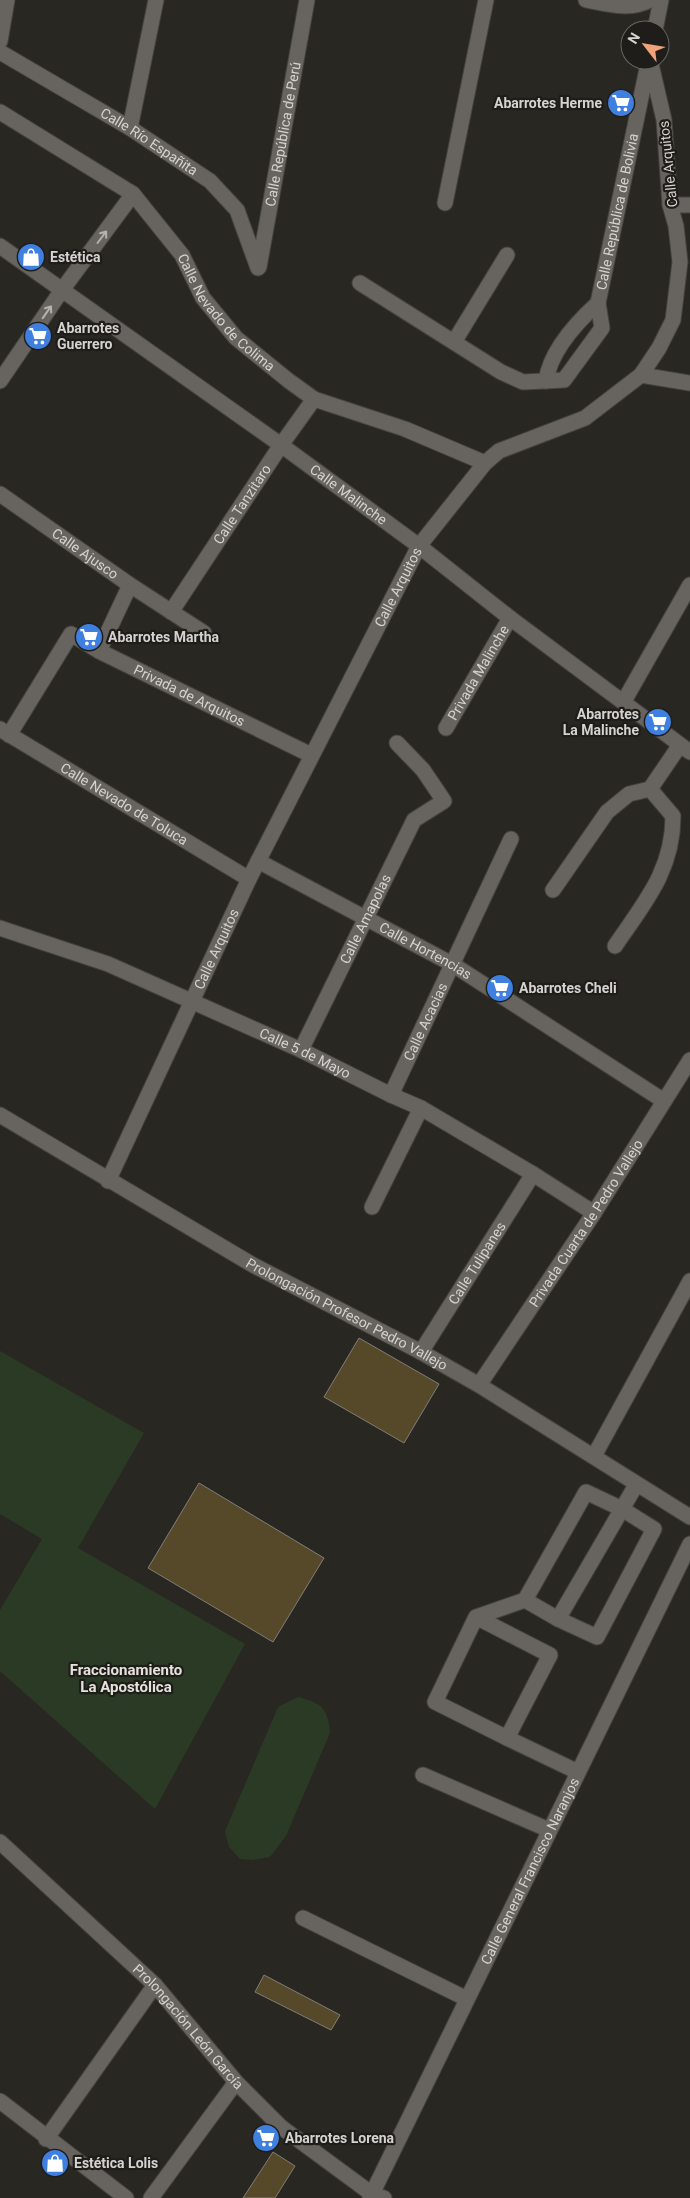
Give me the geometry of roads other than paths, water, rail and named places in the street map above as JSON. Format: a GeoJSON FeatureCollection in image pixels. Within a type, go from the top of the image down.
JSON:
{"type":"FeatureCollection","features":[{"type":"Feature","properties":{"kind":"street"},"geometry":{"type":"LineString","coordinates":[[0,41],[7,0]]}},
{"type":"Feature","properties":{"kind":"street"},"geometry":{"type":"LineString","coordinates":[[130,128],[156,0]]}},
{"type":"Feature","properties":{"kind":"street","name":"Calle República de Perú"},"geometry":{"type":"LineString","coordinates":[[258,268],[307,0]]}},
{"type":"Feature","properties":{"kind":"street"},"geometry":{"type":"LineString","coordinates":[[445,203],[486,0]]}},
{"type":"Feature","properties":{"kind":"street"},"geometry":{"type":"LineString","coordinates":[[586,0],[620,7],[644,3],[650,0]]}},
{"type":"Feature","properties":{"kind":"street"},"geometry":{"type":"LineString","coordinates":[[657,20],[661,0]]}},
{"type":"Feature","properties":{"kind":"street","name":"Calle Río Españita"},"geometry":{"type":"LineString","coordinates":[[0,52],[130,128],[210,182],[237,210],[258,268]]}},
{"type":"Feature","properties":{"kind":"street","name":"Calle República de Bolivia"},"geometry":{"type":"LineString","coordinates":[[598,304],[582,318],[548,366],[546,381],[564,380],[602,328],[598,304],[647,70]]}},
{"type":"Feature","properties":{"kind":"street","name":"Calle Arquitos"},"geometry":{"type":"LineString","coordinates":[[108,1180],[249,879],[419,546],[485,463],[500,451],[585,418],[642,375],[659,348],[673,320],[684,296],[676,226],[670,204],[664,120],[652,70]]}},
{"type":"Feature","properties":{"kind":"street","name":"Calle Nevado de Colima"},"geometry":{"type":"LineString","coordinates":[[0,112],[134,194],[182,255],[203,298],[236,338],[314,399],[405,429],[485,463]]}},
{"type":"Feature","properties":{"kind":"street"},"geometry":{"type":"LineString","coordinates":[[0,381],[62,290],[134,194]]}},
{"type":"Feature","properties":{"kind":"street"},"geometry":{"type":"LineString","coordinates":[[670,204],[690,205]]}},
{"type":"Feature","properties":{"kind":"street","name":"Calle Malinche"},"geometry":{"type":"LineString","coordinates":[[0,246],[281,444],[685,748]]}},
{"type":"Feature","properties":{"kind":"street"},"geometry":{"type":"LineString","coordinates":[[454,342],[507,255]]}},
{"type":"Feature","properties":{"kind":"street"},"geometry":{"type":"LineString","coordinates":[[360,283],[501,372],[523,382],[546,381]]}},
{"type":"Feature","properties":{"kind":"street"},"geometry":{"type":"LineString","coordinates":[[642,375],[690,382]]}},
{"type":"Feature","properties":{"kind":"street","name":"Calle Tanzitaro"},"geometry":{"type":"LineString","coordinates":[[171,612],[281,444],[314,399]]}},
{"type":"Feature","properties":{"kind":"street","name":"Calle Ajusco"},"geometry":{"type":"LineString","coordinates":[[0,494],[130,585],[204,633]]}},
{"type":"Feature","properties":{"kind":"street"},"geometry":{"type":"LineString","coordinates":[[99,650],[130,585]]}},
{"type":"Feature","properties":{"kind":"street"},"geometry":{"type":"LineString","coordinates":[[624,701],[690,585]]}},
{"type":"Feature","properties":{"kind":"street","name":"Privada Malinche"},"geometry":{"type":"LineString","coordinates":[[446,728],[510,618]]}},
{"type":"Feature","properties":{"kind":"street","name":"Privada de Arquitos"},"geometry":{"type":"LineString","coordinates":[[4,732],[70,634],[311,755]]}},
{"type":"Feature","properties":{"kind":"street","name":"Calle Nevado de Toluca"},"geometry":{"type":"LineString","coordinates":[[4,732],[249,879]]}},
{"type":"Feature","properties":{"kind":"street","name":"Calle Amapolas"},"geometry":{"type":"LineString","coordinates":[[301,1050],[414,820],[444,801],[423,770],[397,743]]}},
{"type":"Feature","properties":{"kind":"street"},"geometry":{"type":"LineString","coordinates":[[553,890],[607,812],[629,794],[650,789],[685,748]]}},
{"type":"Feature","properties":{"kind":"street"},"geometry":{"type":"LineString","coordinates":[[615,946],[662,875],[673,838],[673,816],[650,789]]}},
{"type":"Feature","properties":{"kind":"street","name":"Calle Acacias"},"geometry":{"type":"LineString","coordinates":[[391,1095],[511,839]]}},
{"type":"Feature","properties":{"kind":"street","name":"Calle Hortencias"},"geometry":{"type":"LineString","coordinates":[[258,861],[367,917],[452,964],[664,1100]]}},
{"type":"Feature","properties":{"kind":"street","name":"Calle 5 de Mayo"},"geometry":{"type":"LineString","coordinates":[[0,928],[108,964],[301,1050],[421,1108],[533,1174],[594,1213]]}},
{"type":"Feature","properties":{"kind":"street","name":"Privada Cuarta de Pedro Vallejo"},"geometry":{"type":"LineString","coordinates":[[479,1385],[594,1213],[690,1060]]}},
{"type":"Feature","properties":{"kind":"street"},"geometry":{"type":"LineString","coordinates":[[372,1207],[421,1108]]}},
{"type":"Feature","properties":{"kind":"street","name":"Prolongación Profesor Pedro Vallejo"},"geometry":{"type":"LineString","coordinates":[[0,1115],[253,1265],[421,1352],[479,1385],[594,1456],[636,1485],[690,1517]]}},
{"type":"Feature","properties":{"kind":"street","name":"Calle Tulipanes"},"geometry":{"type":"LineString","coordinates":[[421,1352],[533,1174]]}},
{"type":"Feature","properties":{"kind":"street"},"geometry":{"type":"LineString","coordinates":[[594,1456],[690,1281]]}},
{"type":"Feature","properties":{"kind":"street"},"geometry":{"type":"LineString","coordinates":[[558,1619],[636,1485]]}},
{"type":"Feature","properties":{"kind":"street"},"geometry":{"type":"LineString","coordinates":[[525,1600],[558,1619],[597,1637],[654,1529],[622,1509],[586,1492],[525,1600],[476,1617],[435,1702],[578,1772]]}},
{"type":"Feature","properties":{"kind":"street","name":"Calle General Francisco Naranjos"},"geometry":{"type":"LineString","coordinates":[[375,2197],[467,1999],[690,1544]]}},
{"type":"Feature","properties":{"kind":"street"},"geometry":{"type":"LineString","coordinates":[[476,1617],[550,1655],[527,1696],[507,1738]]}},
{"type":"Feature","properties":{"kind":"street"},"geometry":{"type":"LineString","coordinates":[[423,1775],[549,1830]]}},
{"type":"Feature","properties":{"kind":"street","name":"Prolongación León García"},"geometry":{"type":"LineString","coordinates":[[0,1842],[155,1985],[236,2082],[281,2127],[375,2197]]}},
{"type":"Feature","properties":{"kind":"street"},"geometry":{"type":"LineString","coordinates":[[303,1918],[467,1999]]}},
{"type":"Feature","properties":{"kind":"street"},"geometry":{"type":"LineString","coordinates":[[46,2138],[155,1985]]}},
{"type":"Feature","properties":{"kind":"street"},"geometry":{"type":"LineString","coordinates":[[151,2198],[236,2082]]}},
{"type":"Feature","properties":{"kind":"street"},"geometry":{"type":"LineString","coordinates":[[0,2101],[126,2198]]}},
{"type":"Feature","properties":{"kind":"place","name":"Abarrotes Herme"},"geometry":{"type":"Point","coordinates":[621,103]}},
{"type":"Feature","properties":{"kind":"place","name":"Estética"},"geometry":{"type":"Point","coordinates":[31,257]}},
{"type":"Feature","properties":{"kind":"place","name":"Abarrotes Guerrero"},"geometry":{"type":"Point","coordinates":[38,336]}},
{"type":"Feature","properties":{"kind":"place","name":"Abarrotes Martha"},"geometry":{"type":"Point","coordinates":[89,637]}},
{"type":"Feature","properties":{"kind":"place","name":"Abarrotes La Malinche"},"geometry":{"type":"Point","coordinates":[658,722]}},
{"type":"Feature","properties":{"kind":"place","name":"Abarrotes Cheli"},"geometry":{"type":"Point","coordinates":[500,988]}},
{"type":"Feature","properties":{"kind":"place","name":"Abarrotes Lorena"},"geometry":{"type":"Point","coordinates":[266,2138]}},
{"type":"Feature","properties":{"kind":"place","name":"Estética Lolis"},"geometry":{"type":"Point","coordinates":[55,2163]}},
{"type":"Feature","properties":{"kind":"district","name":"Fraccionamiento La Apostólica"},"geometry":{"type":"Point","coordinates":[126,1678]}}]}
